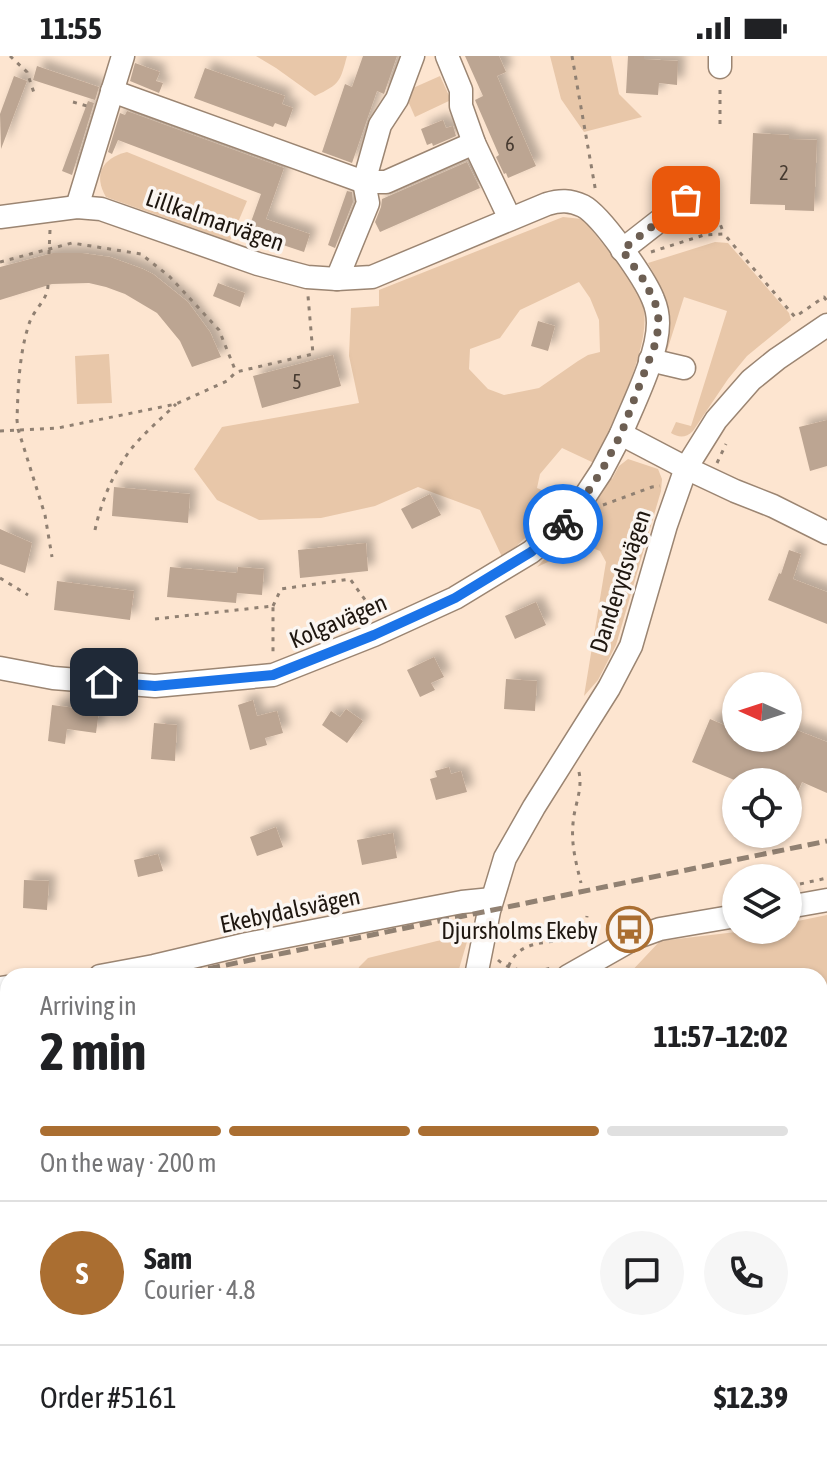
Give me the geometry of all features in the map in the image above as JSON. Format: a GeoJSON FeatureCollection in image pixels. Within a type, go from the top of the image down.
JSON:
{"type":"FeatureCollection","features":[{"type":"Feature","properties":{"kind":"street"},"geometry":{"type":"LineString","coordinates":[[77,207],[123,56]]}},
{"type":"Feature","properties":{"kind":"street"},"geometry":{"type":"LineString","coordinates":[[337,279],[368,203],[364,182],[380,125],[397,99],[413,56]]}},
{"type":"Feature","properties":{"kind":"street"},"geometry":{"type":"LineString","coordinates":[[447,56],[461,90],[461,106],[474,143],[510,219]]}},
{"type":"Feature","properties":{"kind":"street"},"geometry":{"type":"LineString","coordinates":[[112,91],[364,182],[386,182],[474,143]]}},
{"type":"Feature","properties":{"kind":"street","name":"Lillkalmarvägen"},"geometry":{"type":"LineString","coordinates":[[0,217],[77,207],[101,209],[258,264],[307,277],[337,279],[372,277],[560,200],[586,207],[643,279],[655,302],[659,322],[650,360],[621,434]]}},
{"type":"Feature","properties":{"kind":"street"},"geometry":{"type":"LineString","coordinates":[[625,255],[686,200]]}},
{"type":"Feature","properties":{"kind":"street","name":"Danderydsvägen"},"geometry":{"type":"LineString","coordinates":[[478,968],[492,899],[505,858],[609,688],[631,646],[686,468],[716,420],[751,380],[827,325]]}},
{"type":"Feature","properties":{"kind":"street"},"geometry":{"type":"LineString","coordinates":[[650,360],[684,368]]}},
{"type":"Feature","properties":{"kind":"street"},"geometry":{"type":"LineString","coordinates":[[621,434],[686,468],[827,533]]}},
{"type":"Feature","properties":{"kind":"street","name":"Kolgavägen"},"geometry":{"type":"LineString","coordinates":[[0,668],[53,678],[155,686],[273,675],[386,630],[455,598],[531,552],[573,513],[601,472],[621,434]]}},
{"type":"Feature","properties":{"kind":"street","name":"Ekebydalsvägen"},"geometry":{"type":"LineString","coordinates":[[138,968],[377,918],[492,899]]}},
{"type":"Feature","properties":{"kind":"street"},"geometry":{"type":"LineString","coordinates":[[802,904],[827,900]]}},
{"type":"Feature","properties":{"kind":"street"},"geometry":{"type":"LineString","coordinates":[[582,968],[635,938],[660,929],[722,918]]}},
{"type":"Feature","properties":{"kind":"path"},"geometry":{"type":"LineString","coordinates":[[10,56],[27,72],[35,96]]}},
{"type":"Feature","properties":{"kind":"path"},"geometry":{"type":"LineString","coordinates":[[572,56],[600,221]]}},
{"type":"Feature","properties":{"kind":"path"},"geometry":{"type":"LineString","coordinates":[[720,61],[720,124]]}},
{"type":"Feature","properties":{"kind":"path"},"geometry":{"type":"LineString","coordinates":[[706,188],[724,234],[795,317],[824,297],[827,301]]}},
{"type":"Feature","properties":{"kind":"path"},"geometry":{"type":"LineString","coordinates":[[49,252],[50,211]]}},
{"type":"Feature","properties":{"kind":"path"},"geometry":{"type":"LineString","coordinates":[[625,255],[704,235],[724,234]]}},
{"type":"Feature","properties":{"kind":"path"},"geometry":{"type":"LineString","coordinates":[[0,262],[49,252],[72,243],[141,254],[170,277],[219,330],[236,372]]}},
{"type":"Feature","properties":{"kind":"path"},"geometry":{"type":"LineString","coordinates":[[0,431],[58,428],[176,404],[227,381],[236,372],[313,354],[307,277]]}},
{"type":"Feature","properties":{"kind":"path"},"geometry":{"type":"LineString","coordinates":[[48,285],[48,292],[29,321],[23,348],[18,429],[45,515],[52,557]]}},
{"type":"Feature","properties":{"kind":"path"},"geometry":{"type":"LineString","coordinates":[[95,530],[114,475],[132,447],[176,404]]}},
{"type":"Feature","properties":{"kind":"path"},"geometry":{"type":"LineString","coordinates":[[711,479],[730,433]]}},
{"type":"Feature","properties":{"kind":"path"},"geometry":{"type":"LineString","coordinates":[[573,513],[652,487],[664,486]]}},
{"type":"Feature","properties":{"kind":"path"},"geometry":{"type":"LineString","coordinates":[[0,578],[28,595]]}},
{"type":"Feature","properties":{"kind":"path"},"geometry":{"type":"LineString","coordinates":[[273,675],[273,606],[281,589],[350,579],[386,630]]}},
{"type":"Feature","properties":{"kind":"path"},"geometry":{"type":"LineString","coordinates":[[155,619],[273,606]]}},
{"type":"Feature","properties":{"kind":"path"},"geometry":{"type":"LineString","coordinates":[[575,765],[580,775],[580,788],[573,837],[581,883]]}},
{"type":"Feature","properties":{"kind":"path"},"geometry":{"type":"LineString","coordinates":[[802,883],[827,878]]}},
{"type":"Feature","properties":{"kind":"path"},"geometry":{"type":"LineString","coordinates":[[508,968],[512,956],[526,945],[576,935],[587,924],[587,916]]}},
{"type":"Feature","properties":{"kind":"path"},"geometry":{"type":"LineString","coordinates":[[587,924],[605,940]]}},
{"type":"Feature","properties":{"kind":"shaded area"},"geometry":{"type":"Polygon","coordinates":[[[256,56],[347,56],[338,81],[315,96],[256,56]]]}},
{"type":"Feature","properties":{"kind":"shaded area"},"geometry":{"type":"Polygon","coordinates":[[[550,56],[611,56],[619,94],[642,117],[584,132],[561,99],[550,56]]]}},
{"type":"Feature","properties":{"kind":"shaded area"},"geometry":{"type":"Polygon","coordinates":[[[440,76],[451,100],[415,117],[404,92],[440,76]]]}},
{"type":"Feature","properties":{"kind":"shaded area"},"geometry":{"type":"Polygon","coordinates":[[[127,152],[247,201],[230,241],[106,197],[100,182],[102,168],[111,158],[127,152]]]}},
{"type":"Feature","properties":{"kind":"shaded area"},"geometry":{"type":"Polygon","coordinates":[[[563,217],[582,219],[588,225],[624,271],[641,300],[645,316],[638,358],[594,463],[562,448],[540,474],[537,488],[565,500],[503,559],[480,510],[418,487],[375,506],[321,518],[259,520],[217,500],[194,469],[222,427],[359,403],[349,356],[351,308],[379,306],[379,290],[563,217]],[[579,282],[520,310],[500,338],[470,349],[469,369],[488,389],[504,395],[539,388],[588,355],[600,352],[599,320],[579,282]]]}},
{"type":"Feature","properties":{"kind":"shaded area"},"geometry":{"type":"Polygon","coordinates":[[[715,242],[728,243],[789,313],[791,320],[747,356],[693,431],[680,436],[671,433],[676,422],[691,426],[727,311],[684,297],[666,354],[668,310],[648,263],[715,242]]]}},
{"type":"Feature","properties":{"kind":"shaded area"},"geometry":{"type":"Polygon","coordinates":[[[109,354],[112,403],[77,404],[75,356],[109,354]]]}},
{"type":"Feature","properties":{"kind":"shaded area"},"geometry":{"type":"Polygon","coordinates":[[[628,459],[658,469],[662,479],[661,491],[616,645],[598,680],[584,696],[606,562],[600,551],[585,545],[537,567],[577,524],[608,477],[612,479],[619,466],[628,459]]]}},
{"type":"Feature","properties":{"kind":"shaded area"},"geometry":{"type":"Polygon","coordinates":[[[827,915],[827,968],[635,968],[660,941],[722,934],[722,944],[802,944],[802,920],[827,915]]]}},
{"type":"Feature","properties":{"kind":"shaded area"},"geometry":{"type":"Polygon","coordinates":[[[469,935],[459,968],[359,968],[368,958],[469,935]]]}},
{"type":"Feature","properties":{"kind":"building"},"geometry":{"type":"Polygon","coordinates":[[[363,56],[397,56],[384,94],[377,91],[352,163],[322,152],[345,84],[352,87],[363,56]]]}},
{"type":"Feature","properties":{"kind":"building"},"geometry":{"type":"Polygon","coordinates":[[[465,56],[499,56],[506,72],[497,76],[536,166],[508,178],[504,174],[475,100],[483,96],[465,56]]]}},
{"type":"Feature","properties":{"kind":"building"},"geometry":{"type":"Polygon","coordinates":[[[628,56],[678,61],[677,85],[659,83],[658,95],[626,93],[628,56]]]}},
{"type":"Feature","properties":{"kind":"building"},"geometry":{"type":"Polygon","coordinates":[[[135,63],[160,72],[156,81],[163,83],[159,93],[130,81],[135,63]]]}},
{"type":"Feature","properties":{"kind":"building"},"geometry":{"type":"Polygon","coordinates":[[[37,66],[99,87],[95,100],[33,80],[37,66]]]}},
{"type":"Feature","properties":{"kind":"building"},"geometry":{"type":"Polygon","coordinates":[[[205,68],[285,96],[282,104],[293,108],[286,127],[275,123],[273,127],[194,98],[205,68]]]}},
{"type":"Feature","properties":{"kind":"building"},"geometry":{"type":"Polygon","coordinates":[[[14,76],[27,81],[1,149],[0,114],[14,76]]]}},
{"type":"Feature","properties":{"kind":"building"},"geometry":{"type":"Polygon","coordinates":[[[88,101],[94,103],[72,175],[62,171],[88,101]]]}},
{"type":"Feature","properties":{"kind":"building"},"geometry":{"type":"Polygon","coordinates":[[[127,111],[284,168],[266,219],[310,234],[304,252],[247,233],[261,194],[118,140],[112,154],[108,152],[120,113],[125,115],[127,111]]]}},
{"type":"Feature","properties":{"kind":"building"},"geometry":{"type":"Polygon","coordinates":[[[443,120],[446,128],[453,126],[456,136],[433,146],[432,143],[427,145],[421,129],[443,120]]]}},
{"type":"Feature","properties":{"kind":"building"},"geometry":{"type":"Polygon","coordinates":[[[753,133],[817,140],[814,211],[785,210],[785,205],[750,204],[753,133]]]}},
{"type":"Feature","properties":{"kind":"building"},"geometry":{"type":"Polygon","coordinates":[[[467,162],[480,188],[380,232],[375,222],[382,199],[467,162]]]}},
{"type":"Feature","properties":{"kind":"building"},"geometry":{"type":"Polygon","coordinates":[[[347,191],[352,192],[353,202],[335,248],[328,245],[347,191]]]}},
{"type":"Feature","properties":{"kind":"building"},"geometry":{"type":"Polygon","coordinates":[[[53,253],[110,257],[153,274],[188,302],[210,332],[221,357],[192,367],[180,341],[157,313],[106,287],[89,283],[52,284],[0,300],[0,267],[53,253]]]}},
{"type":"Feature","properties":{"kind":"building"},"geometry":{"type":"Polygon","coordinates":[[[218,283],[245,293],[240,307],[213,296],[218,283]]]}},
{"type":"Feature","properties":{"kind":"building"},"geometry":{"type":"Polygon","coordinates":[[[538,321],[555,326],[548,351],[531,346],[538,321]]]}},
{"type":"Feature","properties":{"kind":"building"},"geometry":{"type":"Polygon","coordinates":[[[333,355],[341,386],[262,408],[253,376],[333,355]]]}},
{"type":"Feature","properties":{"kind":"building"},"geometry":{"type":"Polygon","coordinates":[[[827,420],[827,466],[810,471],[799,427],[827,420]]]}},
{"type":"Feature","properties":{"kind":"building"},"geometry":{"type":"Polygon","coordinates":[[[114,487],[190,494],[188,523],[112,516],[114,487]]]}},
{"type":"Feature","properties":{"kind":"building"},"geometry":{"type":"Polygon","coordinates":[[[430,494],[441,515],[412,529],[401,509],[430,494]]]}},
{"type":"Feature","properties":{"kind":"building"},"geometry":{"type":"Polygon","coordinates":[[[0,529],[32,543],[25,573],[0,564],[0,529]]]}},
{"type":"Feature","properties":{"kind":"building"},"geometry":{"type":"Polygon","coordinates":[[[366,543],[368,571],[300,578],[298,550],[366,543]]]}},
{"type":"Feature","properties":{"kind":"building"},"geometry":{"type":"Polygon","coordinates":[[[789,550],[801,554],[793,579],[827,592],[827,624],[768,600],[789,550]]]}},
{"type":"Feature","properties":{"kind":"building"},"geometry":{"type":"Polygon","coordinates":[[[170,567],[237,573],[238,567],[264,569],[262,595],[237,593],[236,603],[167,597],[170,567]]]}},
{"type":"Feature","properties":{"kind":"building"},"geometry":{"type":"Polygon","coordinates":[[[57,581],[134,591],[130,620],[54,610],[57,581]]]}},
{"type":"Feature","properties":{"kind":"building"},"geometry":{"type":"Polygon","coordinates":[[[536,602],[546,625],[515,639],[505,616],[536,602]]]}},
{"type":"Feature","properties":{"kind":"building"},"geometry":{"type":"Polygon","coordinates":[[[434,657],[444,677],[431,683],[435,690],[420,697],[407,670],[434,657]]]}},
{"type":"Feature","properties":{"kind":"building"},"geometry":{"type":"Polygon","coordinates":[[[506,679],[537,681],[535,711],[504,709],[506,679]]]}},
{"type":"Feature","properties":{"kind":"building"},"geometry":{"type":"Polygon","coordinates":[[[253,700],[257,716],[277,711],[283,733],[265,738],[267,745],[250,750],[238,705],[253,700]]]}},
{"type":"Feature","properties":{"kind":"building"},"geometry":{"type":"Polygon","coordinates":[[[52,705],[99,711],[96,733],[67,729],[65,744],[48,741],[52,705]]]}},
{"type":"Feature","properties":{"kind":"building"},"geometry":{"type":"Polygon","coordinates":[[[346,709],[363,721],[347,743],[322,725],[331,711],[340,717],[346,709]]]}},
{"type":"Feature","properties":{"kind":"building"},"geometry":{"type":"Polygon","coordinates":[[[710,719],[722,724],[722,752],[802,752],[802,732],[827,742],[827,793],[802,782],[802,768],[722,768],[722,775],[692,762],[710,719]]]}},
{"type":"Feature","properties":{"kind":"building"},"geometry":{"type":"Polygon","coordinates":[[[154,723],[177,725],[175,761],[151,759],[154,723]]]}},
{"type":"Feature","properties":{"kind":"building"},"geometry":{"type":"Polygon","coordinates":[[[449,767],[451,774],[461,771],[467,792],[436,800],[430,779],[437,777],[435,771],[449,767]]]}},
{"type":"Feature","properties":{"kind":"building"},"geometry":{"type":"Polygon","coordinates":[[[276,827],[283,847],[257,856],[250,837],[276,827]]]}},
{"type":"Feature","properties":{"kind":"building"},"geometry":{"type":"Polygon","coordinates":[[[393,833],[397,858],[362,865],[357,840],[393,833]]]}},
{"type":"Feature","properties":{"kind":"building"},"geometry":{"type":"Polygon","coordinates":[[[158,854],[163,871],[138,877],[134,860],[158,854]]]}},
{"type":"Feature","properties":{"kind":"building"},"geometry":{"type":"Polygon","coordinates":[[[24,880],[49,881],[47,910],[23,908],[24,880]]]}},
{"type":"Feature","properties":{"kind":"railway"},"geometry":{"type":"LineString","coordinates":[[212,968],[827,841]]}},
{"type":"Feature","properties":{"kind":"way so far"},"geometry":{"type":"LineString","coordinates":[[563,524],[570,519],[601,472],[621,434],[656,342],[659,322],[655,302],[622,250],[686,200]]}},
{"type":"Feature","properties":{"kind":"place","name":"Djursholms Ekeby"},"geometry":{"type":"Point","coordinates":[629,930]}},
{"type":"Feature","properties":{"kind":"route"},"geometry":{"type":"LineString","coordinates":[[104,682],[155,686],[273,675],[374,635],[455,598],[531,552],[563,524]]}}]}
